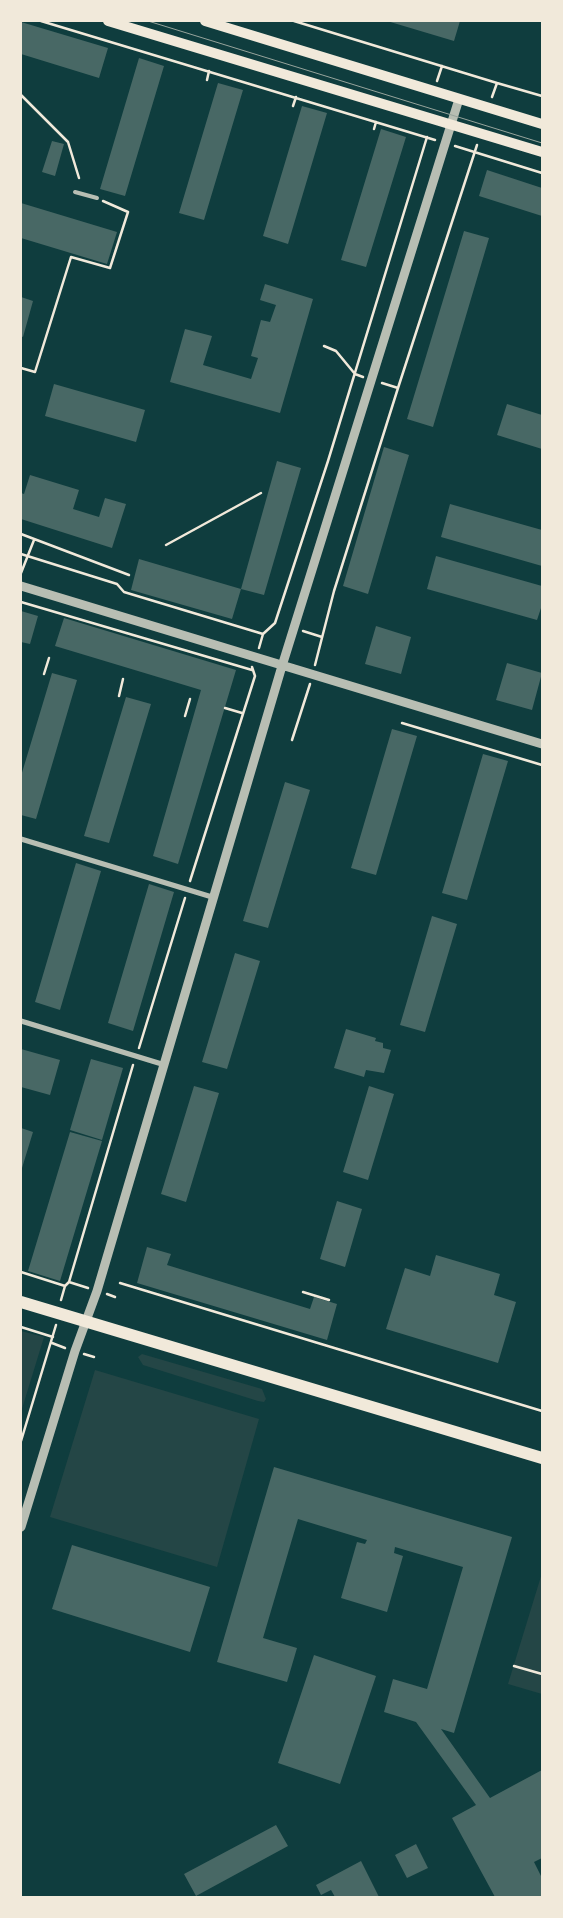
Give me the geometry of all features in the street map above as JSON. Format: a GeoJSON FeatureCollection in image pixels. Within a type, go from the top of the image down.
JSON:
{"type":"FeatureCollection","features":[{"type":"Feature","properties":{"kind":"main road"},"geometry":{"type":"LineString","coordinates":[[108,21],[542,152]]}},
{"type":"Feature","properties":{"kind":"main road"},"geometry":{"type":"LineString","coordinates":[[205,21],[542,124]]}},
{"type":"Feature","properties":{"kind":"main road"},"geometry":{"type":"LineString","coordinates":[[21,1302],[542,1458]]}},
{"type":"Feature","properties":{"kind":"street"},"geometry":{"type":"LineString","coordinates":[[21,1527],[85,1321],[97,1291],[212,897],[282,666],[370,379],[459,99]]}},
{"type":"Feature","properties":{"kind":"street"},"geometry":{"type":"LineString","coordinates":[[21,586],[542,744]]}},
{"type":"Feature","properties":{"kind":"street"},"geometry":{"type":"LineString","coordinates":[[21,839],[212,897]]}},
{"type":"Feature","properties":{"kind":"street"},"geometry":{"type":"LineString","coordinates":[[21,1021],[164,1065]]}},
{"type":"Feature","properties":{"kind":"lane"},"geometry":{"type":"LineString","coordinates":[[75,192],[97,198]]}},
{"type":"Feature","properties":{"kind":"path"},"geometry":{"type":"LineString","coordinates":[[41,21],[542,173]]}},
{"type":"Feature","properties":{"kind":"path"},"geometry":{"type":"LineString","coordinates":[[294,21],[542,96]]}},
{"type":"Feature","properties":{"kind":"path"},"geometry":{"type":"LineString","coordinates":[[207,80],[210,71]]}},
{"type":"Feature","properties":{"kind":"path"},"geometry":{"type":"LineString","coordinates":[[489,108],[497,83]]}},
{"type":"Feature","properties":{"kind":"path"},"geometry":{"type":"LineString","coordinates":[[21,95],[68,142],[79,178]]}},
{"type":"Feature","properties":{"kind":"path"},"geometry":{"type":"LineString","coordinates":[[294,106],[296,97]]}},
{"type":"Feature","properties":{"kind":"path"},"geometry":{"type":"LineString","coordinates":[[374,129],[376,122]]}},
{"type":"Feature","properties":{"kind":"path"},"geometry":{"type":"LineString","coordinates":[[292,740],[313,675],[334,591],[481,134]]}},
{"type":"Feature","properties":{"kind":"path"},"geometry":{"type":"LineString","coordinates":[[21,602],[252,670],[263,634],[275,622],[355,374],[427,137]]}},
{"type":"Feature","properties":{"kind":"path"},"geometry":{"type":"LineString","coordinates":[[21,368],[35,372],[71,257],[110,268],[128,212],[97,198]]}},
{"type":"Feature","properties":{"kind":"path"},"geometry":{"type":"LineString","coordinates":[[324,346],[336,350],[355,374],[398,388]]}},
{"type":"Feature","properties":{"kind":"path"},"geometry":{"type":"LineString","coordinates":[[166,545],[261,493]]}},
{"type":"Feature","properties":{"kind":"path"},"geometry":{"type":"LineString","coordinates":[[21,534],[129,575]]}},
{"type":"Feature","properties":{"kind":"path"},"geometry":{"type":"LineString","coordinates":[[21,573],[34,540]]}},
{"type":"Feature","properties":{"kind":"path"},"geometry":{"type":"LineString","coordinates":[[21,554],[117,584],[124,592],[263,634]]}},
{"type":"Feature","properties":{"kind":"path"},"geometry":{"type":"LineString","coordinates":[[44,674],[49,658]]}},
{"type":"Feature","properties":{"kind":"path"},"geometry":{"type":"LineString","coordinates":[[119,696],[124,680]]}},
{"type":"Feature","properties":{"kind":"path"},"geometry":{"type":"LineString","coordinates":[[185,716],[190,699]]}},
{"type":"Feature","properties":{"kind":"path"},"geometry":{"type":"LineString","coordinates":[[225,708],[242,713]]}},
{"type":"Feature","properties":{"kind":"path"},"geometry":{"type":"LineString","coordinates":[[402,723],[542,765]]}},
{"type":"Feature","properties":{"kind":"path"},"geometry":{"type":"LineString","coordinates":[[21,1272],[65,1286]]}},
{"type":"Feature","properties":{"kind":"path"},"geometry":{"type":"LineString","coordinates":[[120,1283],[542,1411]]}},
{"type":"Feature","properties":{"kind":"path"},"geometry":{"type":"LineString","coordinates":[[303,1292],[329,1300]]}},
{"type":"Feature","properties":{"kind":"path"},"geometry":{"type":"LineString","coordinates":[[21,1327],[54,1337]]}},
{"type":"Feature","properties":{"kind":"path"},"geometry":{"type":"LineString","coordinates":[[514,1666],[542,1674]]}},
{"type":"Feature","properties":{"kind":"shaded area"},"geometry":{"type":"Polygon","coordinates":[[[21,1331],[44,1337],[21,1412],[21,1331]]]}},
{"type":"Feature","properties":{"kind":"shaded area"},"geometry":{"type":"Polygon","coordinates":[[[142,1354],[262,1389],[266,1399],[264,1402],[258,1401],[143,1365],[138,1357],[142,1354]]]}},
{"type":"Feature","properties":{"kind":"shaded area"},"geometry":{"type":"Polygon","coordinates":[[[95,1370],[259,1419],[217,1567],[50,1517],[95,1370]]]}},
{"type":"Feature","properties":{"kind":"shaded area"},"geometry":{"type":"Polygon","coordinates":[[[542,1573],[542,1694],[508,1684],[542,1573]]]}},
{"type":"Feature","properties":{"kind":"building"},"geometry":{"type":"Polygon","coordinates":[[[387,21],[460,21],[454,41],[387,21]]]}},
{"type":"Feature","properties":{"kind":"building"},"geometry":{"type":"Polygon","coordinates":[[[21,22],[108,48],[99,78],[21,54],[21,22]]]}},
{"type":"Feature","properties":{"kind":"building"},"geometry":{"type":"Polygon","coordinates":[[[139,58],[164,66],[125,196],[100,189],[139,58]]]}},
{"type":"Feature","properties":{"kind":"building"},"geometry":{"type":"Polygon","coordinates":[[[218,83],[243,90],[204,220],[179,213],[218,83]]]}},
{"type":"Feature","properties":{"kind":"building"},"geometry":{"type":"Polygon","coordinates":[[[302,106],[327,113],[288,244],[263,236],[302,106]]]}},
{"type":"Feature","properties":{"kind":"building"},"geometry":{"type":"Polygon","coordinates":[[[381,129],[406,137],[366,267],[341,260],[381,129]]]}},
{"type":"Feature","properties":{"kind":"building"},"geometry":{"type":"Polygon","coordinates":[[[52,141],[64,144],[55,176],[42,172],[52,141]]]}},
{"type":"Feature","properties":{"kind":"building"},"geometry":{"type":"Polygon","coordinates":[[[487,170],[542,188],[542,216],[479,196],[487,170]]]}},
{"type":"Feature","properties":{"kind":"building"},"geometry":{"type":"Polygon","coordinates":[[[21,203],[117,232],[107,264],[21,238],[21,203]]]}},
{"type":"Feature","properties":{"kind":"building"},"geometry":{"type":"Polygon","coordinates":[[[464,231],[489,238],[433,427],[407,419],[464,231]]]}},
{"type":"Feature","properties":{"kind":"building"},"geometry":{"type":"Polygon","coordinates":[[[265,284],[313,299],[280,413],[170,382],[185,329],[212,336],[203,365],[251,379],[258,358],[251,356],[261,320],[270,322],[276,305],[260,300],[265,284]]]}},
{"type":"Feature","properties":{"kind":"building"},"geometry":{"type":"Polygon","coordinates":[[[21,297],[33,301],[23,337],[21,336],[21,297]]]}},
{"type":"Feature","properties":{"kind":"building"},"geometry":{"type":"Polygon","coordinates":[[[54,384],[145,410],[136,442],[45,416],[54,384]]]}},
{"type":"Feature","properties":{"kind":"building"},"geometry":{"type":"Polygon","coordinates":[[[507,404],[542,415],[542,449],[497,435],[507,404]]]}},
{"type":"Feature","properties":{"kind":"building"},"geometry":{"type":"Polygon","coordinates":[[[384,447],[409,455],[368,594],[343,586],[384,447]]]}},
{"type":"Feature","properties":{"kind":"building"},"geometry":{"type":"Polygon","coordinates":[[[277,461],[301,468],[264,595],[241,589],[277,461]]]}},
{"type":"Feature","properties":{"kind":"building"},"geometry":{"type":"Polygon","coordinates":[[[30,475],[79,490],[73,509],[99,517],[105,498],[126,504],[112,548],[21,519],[21,493],[24,494],[30,475]]]}},
{"type":"Feature","properties":{"kind":"building"},"geometry":{"type":"Polygon","coordinates":[[[450,504],[542,530],[542,566],[441,537],[450,504]]]}},
{"type":"Feature","properties":{"kind":"building"},"geometry":{"type":"Polygon","coordinates":[[[436,556],[542,586],[542,605],[537,620],[427,589],[436,556]]]}},
{"type":"Feature","properties":{"kind":"building"},"geometry":{"type":"Polygon","coordinates":[[[139,559],[241,589],[232,619],[131,590],[139,559]]]}},
{"type":"Feature","properties":{"kind":"building"},"geometry":{"type":"Polygon","coordinates":[[[21,611],[38,616],[30,644],[21,642],[21,611]]]}},
{"type":"Feature","properties":{"kind":"building"},"geometry":{"type":"Polygon","coordinates":[[[64,618],[236,670],[178,864],[153,856],[201,690],[55,646],[64,618]]]}},
{"type":"Feature","properties":{"kind":"building"},"geometry":{"type":"Polygon","coordinates":[[[376,626],[411,637],[401,674],[365,664],[376,626]]]}},
{"type":"Feature","properties":{"kind":"building"},"geometry":{"type":"Polygon","coordinates":[[[507,663],[542,673],[532,710],[496,700],[507,663]]]}},
{"type":"Feature","properties":{"kind":"building"},"geometry":{"type":"Polygon","coordinates":[[[52,673],[77,680],[36,819],[21,815],[21,776],[52,673]]]}},
{"type":"Feature","properties":{"kind":"building"},"geometry":{"type":"Polygon","coordinates":[[[126,697],[151,704],[109,843],[84,836],[126,697]]]}},
{"type":"Feature","properties":{"kind":"building"},"geometry":{"type":"Polygon","coordinates":[[[392,729],[417,736],[376,875],[351,868],[392,729]]]}},
{"type":"Feature","properties":{"kind":"building"},"geometry":{"type":"Polygon","coordinates":[[[483,754],[508,761],[467,900],[442,893],[483,754]]]}},
{"type":"Feature","properties":{"kind":"building"},"geometry":{"type":"Polygon","coordinates":[[[285,782],[310,790],[268,928],[243,921],[285,782]]]}},
{"type":"Feature","properties":{"kind":"building"},"geometry":{"type":"Polygon","coordinates":[[[76,863],[101,871],[60,1010],[35,1002],[76,863]]]}},
{"type":"Feature","properties":{"kind":"building"},"geometry":{"type":"Polygon","coordinates":[[[149,884],[174,892],[133,1031],[108,1023],[149,884]]]}},
{"type":"Feature","properties":{"kind":"building"},"geometry":{"type":"Polygon","coordinates":[[[432,916],[457,924],[425,1032],[400,1025],[432,916]]]}},
{"type":"Feature","properties":{"kind":"building"},"geometry":{"type":"Polygon","coordinates":[[[235,953],[260,961],[227,1069],[202,1062],[235,953]]]}},
{"type":"Feature","properties":{"kind":"building"},"geometry":{"type":"Polygon","coordinates":[[[346,1029],[376,1038],[375,1041],[383,1043],[383,1048],[391,1050],[384,1073],[366,1070],[364,1077],[334,1068],[346,1029]]]}},
{"type":"Feature","properties":{"kind":"building"},"geometry":{"type":"Polygon","coordinates":[[[21,1049],[60,1060],[50,1095],[21,1087],[21,1049]]]}},
{"type":"Feature","properties":{"kind":"building"},"geometry":{"type":"Polygon","coordinates":[[[91,1059],[123,1068],[102,1140],[70,1130],[91,1059]]]}},
{"type":"Feature","properties":{"kind":"building"},"geometry":{"type":"Polygon","coordinates":[[[194,1086],[219,1093],[186,1202],[161,1194],[194,1086]]]}},
{"type":"Feature","properties":{"kind":"building"},"geometry":{"type":"Polygon","coordinates":[[[369,1086],[394,1094],[368,1180],[343,1172],[369,1086]]]}},
{"type":"Feature","properties":{"kind":"building"},"geometry":{"type":"Polygon","coordinates":[[[21,1128],[33,1132],[22,1168],[21,1168],[21,1128]]]}},
{"type":"Feature","properties":{"kind":"building"},"geometry":{"type":"Polygon","coordinates":[[[70,1132],[102,1141],[60,1281],[28,1271],[70,1132]]]}},
{"type":"Feature","properties":{"kind":"building"},"geometry":{"type":"Polygon","coordinates":[[[337,1201],[362,1209],[345,1267],[320,1259],[337,1201]]]}},
{"type":"Feature","properties":{"kind":"building"},"geometry":{"type":"Polygon","coordinates":[[[147,1247],[171,1254],[167,1265],[310,1309],[314,1297],[337,1304],[327,1340],[137,1283],[147,1247]]]}},
{"type":"Feature","properties":{"kind":"building"},"geometry":{"type":"Polygon","coordinates":[[[436,1255],[500,1274],[494,1295],[516,1302],[498,1363],[386,1329],[405,1268],[430,1276],[436,1255]]]}},
{"type":"Feature","properties":{"kind":"building"},"geometry":{"type":"Polygon","coordinates":[[[274,1467],[512,1537],[454,1733],[441,1729],[490,1798],[542,1770],[542,1858],[534,1862],[542,1878],[542,1897],[495,1897],[452,1818],[476,1805],[416,1722],[384,1712],[393,1679],[427,1689],[463,1567],[395,1547],[394,1553],[403,1556],[387,1612],[341,1598],[357,1542],[365,1544],[367,1540],[298,1519],[263,1638],[297,1648],[287,1682],[217,1662],[274,1467]]]}},
{"type":"Feature","properties":{"kind":"building"},"geometry":{"type":"Polygon","coordinates":[[[72,1545],[210,1587],[190,1652],[52,1609],[72,1545]]]}},
{"type":"Feature","properties":{"kind":"building"},"geometry":{"type":"Polygon","coordinates":[[[314,1655],[376,1676],[340,1784],[278,1763],[314,1655]]]}},
{"type":"Feature","properties":{"kind":"building"},"geometry":{"type":"Polygon","coordinates":[[[276,1825],[288,1846],[196,1896],[184,1874],[276,1825]]]}},
{"type":"Feature","properties":{"kind":"building"},"geometry":{"type":"Polygon","coordinates":[[[416,1844],[428,1868],[407,1878],[395,1855],[416,1844]]]}},
{"type":"Feature","properties":{"kind":"building"},"geometry":{"type":"Polygon","coordinates":[[[361,1861],[379,1897],[335,1897],[331,1890],[321,1895],[316,1885],[361,1861]]]}},
{"type":"Feature","properties":{"kind":"tram line"},"geometry":{"type":"LineString","coordinates":[[148,21],[542,143]]}}]}
